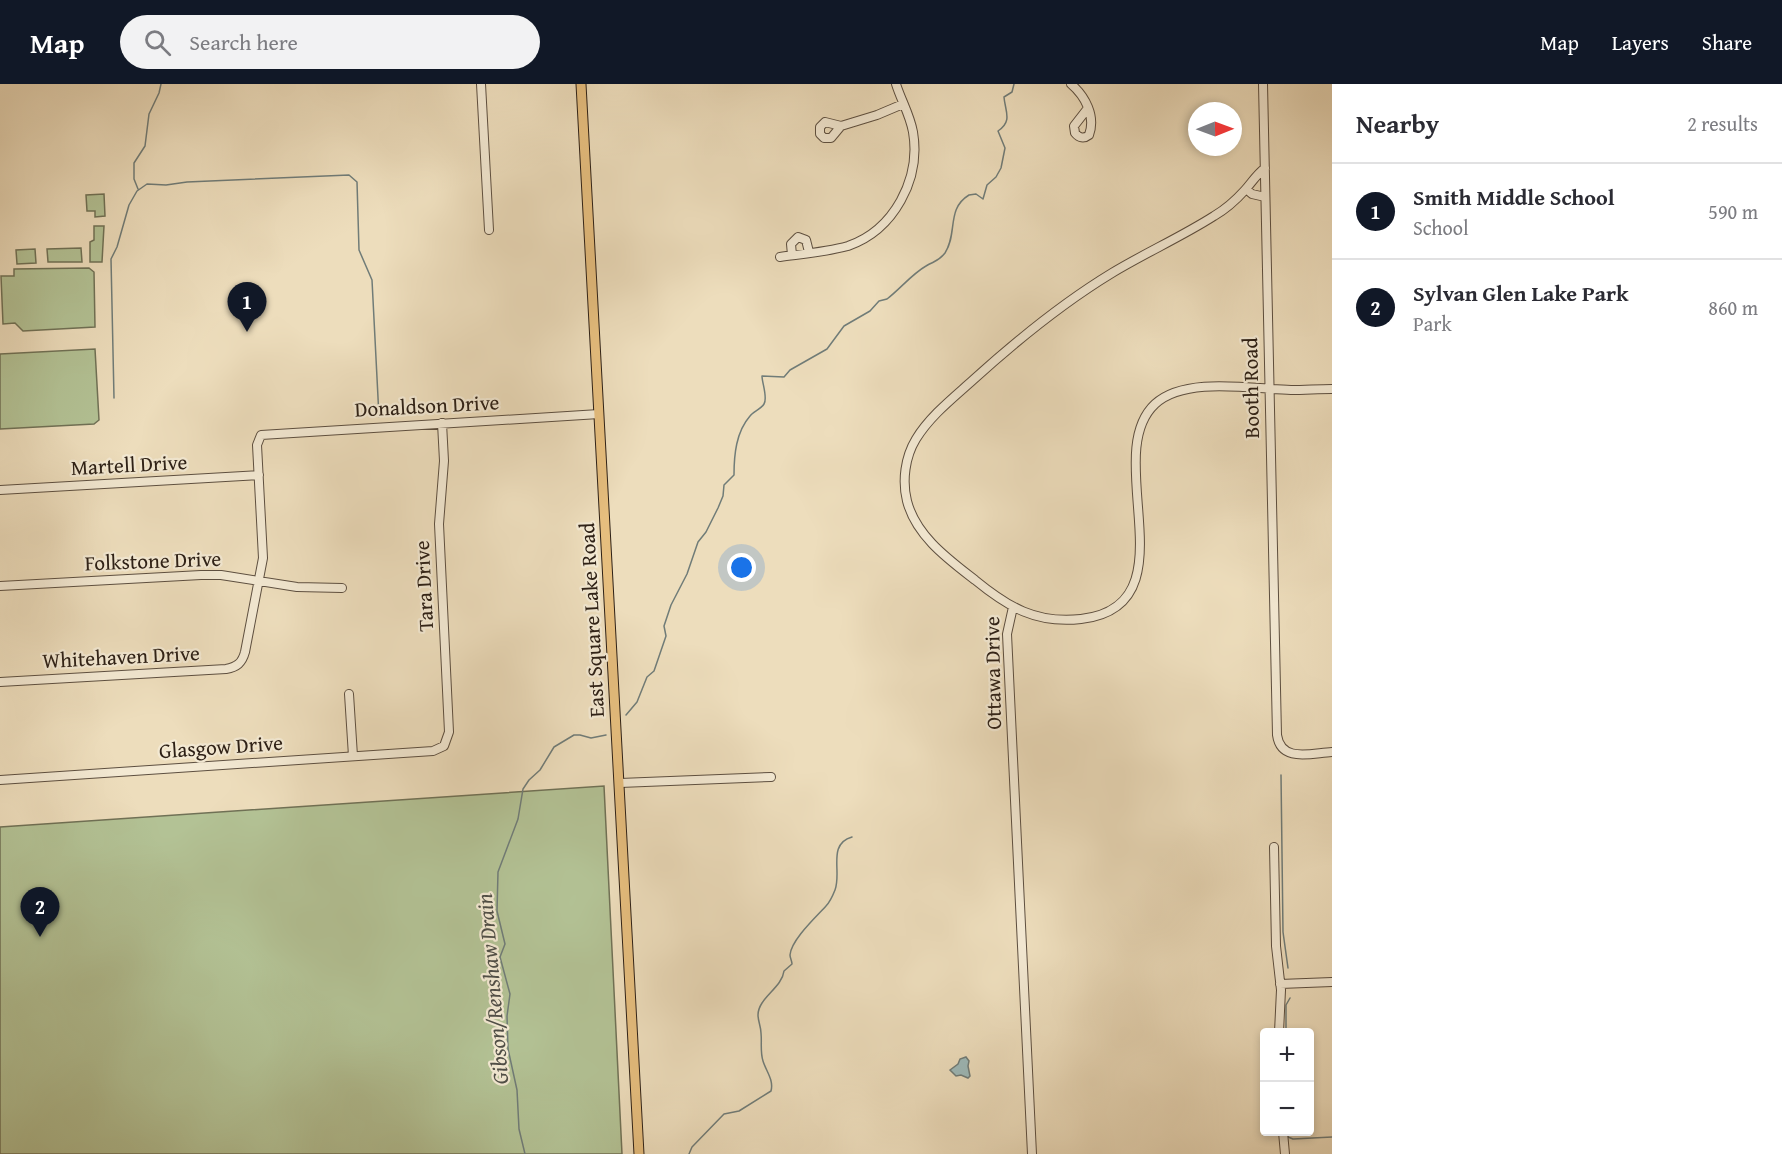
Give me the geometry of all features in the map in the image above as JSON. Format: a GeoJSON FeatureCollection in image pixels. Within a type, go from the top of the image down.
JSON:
{"type":"FeatureCollection","features":[{"type":"Feature","properties":{"kind":"main road","name":"East Square Lake Road"},"geometry":{"type":"LineString","coordinates":[[581,84],[639,1154]]}},
{"type":"Feature","properties":{"kind":"street"},"geometry":{"type":"LineString","coordinates":[[481,84],[489,230]]}},
{"type":"Feature","properties":{"kind":"street"},"geometry":{"type":"LineString","coordinates":[[780,257],[840,248],[859,241],[882,226],[898,207],[910,179],[914,145],[912,130],[896,84]]}},
{"type":"Feature","properties":{"kind":"street"},"geometry":{"type":"LineString","coordinates":[[1071,84],[1083,96],[1088,108]]}},
{"type":"Feature","properties":{"kind":"street","name":"Booth Road"},"geometry":{"type":"LineString","coordinates":[[1263,84],[1277,735],[1280,747],[1286,753],[1332,752]]}},
{"type":"Feature","properties":{"kind":"street"},"geometry":{"type":"LineString","coordinates":[[842,126],[903,104]]}},
{"type":"Feature","properties":{"kind":"street","name":"Ottawa Drive"},"geometry":{"type":"LineString","coordinates":[[1032,1154],[1007,640],[1012,607],[1000,601],[943,554],[916,523],[908,504],[905,487],[907,462],[916,439],[946,404],[1037,324],[1110,274],[1213,217],[1230,205],[1265,168]]}},
{"type":"Feature","properties":{"kind":"street"},"geometry":{"type":"LineString","coordinates":[[1246,189],[1252,194],[1265,197]]}},
{"type":"Feature","properties":{"kind":"street"},"geometry":{"type":"LineString","coordinates":[[792,255],[791,244],[798,237],[806,240],[809,252]]}},
{"type":"Feature","properties":{"kind":"street"},"geometry":{"type":"LineString","coordinates":[[1012,607],[1040,617],[1067,620],[1094,617],[1113,610],[1131,590],[1139,566],[1137,444],[1140,427],[1148,412],[1163,397],[1188,389],[1238,387],[1332,389]]}},
{"type":"Feature","properties":{"kind":"street","name":"Donaldson Drive"},"geometry":{"type":"LineString","coordinates":[[259,475],[259,437],[266,434],[599,414]]}},
{"type":"Feature","properties":{"kind":"street","name":"Tara Drive"},"geometry":{"type":"LineString","coordinates":[[442,423],[444,460],[439,524],[449,732],[444,746]]}},
{"type":"Feature","properties":{"kind":"street"},"geometry":{"type":"LineString","coordinates":[[259,475],[263,558],[259,582]]}},
{"type":"Feature","properties":{"kind":"street","name":"Martell Drive"},"geometry":{"type":"LineString","coordinates":[[0,490],[259,475]]}},
{"type":"Feature","properties":{"kind":"street","name":"Folkstone Drive"},"geometry":{"type":"LineString","coordinates":[[0,586],[220,575],[297,587],[342,588]]}},
{"type":"Feature","properties":{"kind":"street","name":"Whitehaven Drive"},"geometry":{"type":"LineString","coordinates":[[0,682],[235,667],[241,662],[259,582]]}},
{"type":"Feature","properties":{"kind":"street"},"geometry":{"type":"LineString","coordinates":[[349,694],[353,756]]}},
{"type":"Feature","properties":{"kind":"street","name":"Glasgow Drive"},"geometry":{"type":"LineString","coordinates":[[0,780],[433,751],[444,746]]}},
{"type":"Feature","properties":{"kind":"street"},"geometry":{"type":"LineString","coordinates":[[620,783],[771,777]]}},
{"type":"Feature","properties":{"kind":"street"},"geometry":{"type":"LineString","coordinates":[[1274,847],[1276,946],[1281,984],[1279,1028]]}},
{"type":"Feature","properties":{"kind":"street"},"geometry":{"type":"LineString","coordinates":[[1281,984],[1332,982]]}},
{"type":"Feature","properties":{"kind":"street"},"geometry":{"type":"LineString","coordinates":[[1283,1136],[1285,1154]]}},
{"type":"Feature","properties":{"kind":"green space"},"geometry":{"type":"Polygon","coordinates":[[[104,194],[105,216],[95,217],[95,211],[87,211],[86,195],[104,194]]]}},
{"type":"Feature","properties":{"kind":"green space"},"geometry":{"type":"Polygon","coordinates":[[[94,226],[104,226],[102,262],[90,262],[90,242],[94,240],[94,226]]]}},
{"type":"Feature","properties":{"kind":"green space"},"geometry":{"type":"Polygon","coordinates":[[[81,248],[82,262],[48,262],[47,249],[81,248]]]}},
{"type":"Feature","properties":{"kind":"green space"},"geometry":{"type":"Polygon","coordinates":[[[35,249],[36,263],[17,264],[16,250],[35,249]]]}},
{"type":"Feature","properties":{"kind":"green space"},"geometry":{"type":"Polygon","coordinates":[[[89,268],[94,272],[95,327],[23,331],[15,323],[3,324],[1,276],[14,276],[14,269],[89,268]]]}},
{"type":"Feature","properties":{"kind":"green space"},"geometry":{"type":"Polygon","coordinates":[[[95,349],[99,420],[94,424],[0,429],[0,354],[95,349]]]}},
{"type":"Feature","properties":{"kind":"green space"},"geometry":{"type":"Polygon","coordinates":[[[604,786],[622,1154],[0,1154],[0,827],[604,786]]]}},
{"type":"Feature","properties":{"kind":"water"},"geometry":{"type":"Polygon","coordinates":[[[966,1057],[969,1061],[970,1076],[968,1078],[961,1075],[956,1076],[950,1070],[958,1064],[960,1059],[966,1057]]]}},
{"type":"Feature","properties":{"kind":"waterway"},"geometry":{"type":"LineString","coordinates":[[138,189],[134,179],[134,163],[145,146],[149,114],[161,84]]}},
{"type":"Feature","properties":{"kind":"waterway","name":"Gibson/Renshaw Drain"},"geometry":{"type":"LineString","coordinates":[[626,715],[637,702],[647,677],[654,671],[666,636],[664,626],[671,605],[687,574],[698,542],[706,532],[718,508],[723,496],[724,485],[734,475],[735,452],[745,422],[763,406],[765,394],[762,376],[784,377],[790,370],[827,349],[844,326],[870,311],[879,301],[887,299],[916,273],[943,256],[949,245],[957,207],[969,195],[976,194],[983,199],[987,185],[996,177],[1001,168],[1005,148],[998,131],[1007,120],[1004,97],[1012,92],[1014,84]]}},
{"type":"Feature","properties":{"kind":"waterway"},"geometry":{"type":"LineString","coordinates":[[114,398],[111,259],[117,247],[129,205],[137,191],[147,184],[166,185],[187,182],[349,175],[357,182],[359,250],[372,280],[379,417]]}},
{"type":"Feature","properties":{"kind":"waterway","name":"Gibson/Renshaw Drain"},"geometry":{"type":"LineString","coordinates":[[525,1154],[519,1129],[517,1090],[508,1049],[507,1016],[510,994],[500,957],[505,944],[497,911],[498,872],[518,819],[523,789],[540,770],[554,747],[574,735],[591,738],[606,735]]}},
{"type":"Feature","properties":{"kind":"waterway"},"geometry":{"type":"LineString","coordinates":[[1281,775],[1283,932],[1288,968]]}},
{"type":"Feature","properties":{"kind":"waterway"},"geometry":{"type":"LineString","coordinates":[[689,1154],[692,1147],[724,1114],[739,1111],[771,1091],[771,1079],[764,1065],[762,1054],[759,1009],[779,983],[784,971],[792,964],[791,949],[831,898],[837,883],[837,852],[844,841],[852,837]]}},
{"type":"Feature","properties":{"kind":"waterway"},"geometry":{"type":"LineString","coordinates":[[1286,1028],[1286,1005],[1290,998]]}},
{"type":"Feature","properties":{"kind":"waterway"},"geometry":{"type":"LineString","coordinates":[[1288,1136],[1293,1139],[1332,1137]]}},
{"type":"Feature","properties":{"kind":"place","name":"Smith Middle School"},"geometry":{"type":"Point","coordinates":[247,332]}},
{"type":"Feature","properties":{"kind":"place","name":"Sylvan Glen Lake Park"},"geometry":{"type":"Point","coordinates":[40,937]}}]}
